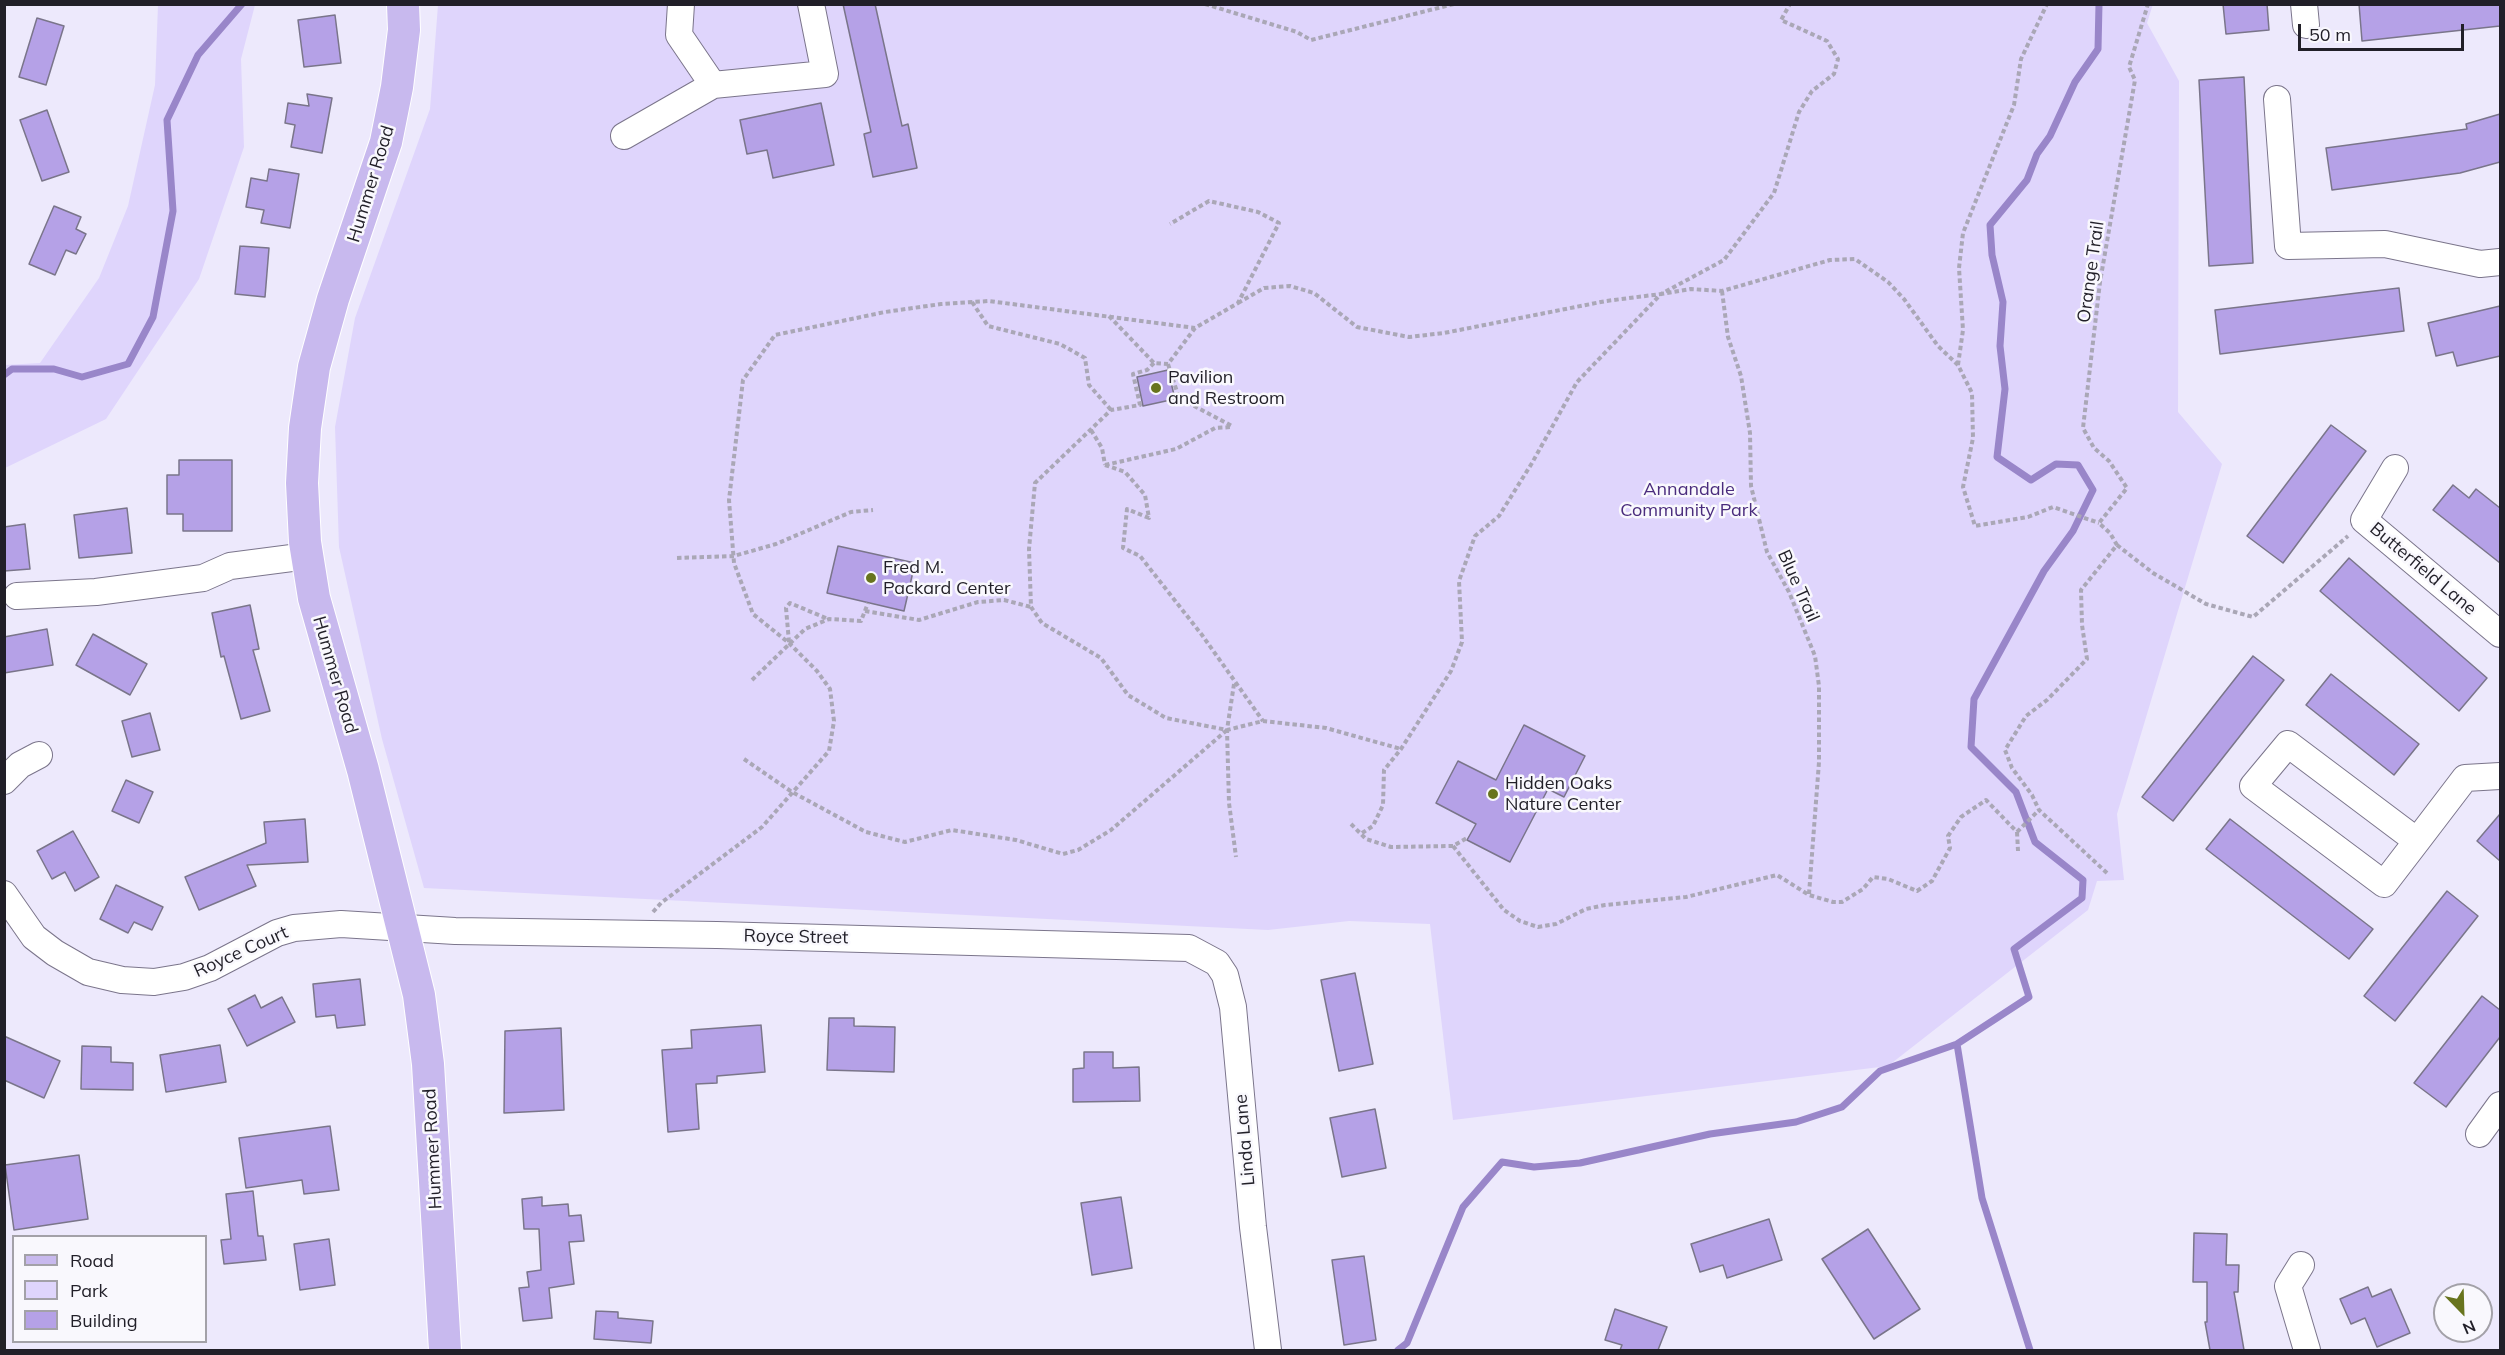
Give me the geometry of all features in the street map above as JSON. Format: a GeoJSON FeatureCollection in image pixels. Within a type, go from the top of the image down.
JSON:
{"type":"FeatureCollection","features":[{"type":"Feature","properties":{"kind":"main road","name":"Hummer Road"},"geometry":{"type":"LineString","coordinates":[[403,4],[404,30],[397,87],[386,142],[333,299],[314,367],[305,428],[302,483],[307,556],[325,641],[404,927],[419,995],[428,1064],[445,1350]]}},
{"type":"Feature","properties":{"kind":"street"},"geometry":{"type":"LineString","coordinates":[[681,4],[679,35],[713,85]]}},
{"type":"Feature","properties":{"kind":"street"},"geometry":{"type":"LineString","coordinates":[[624,136],[713,85],[825,74],[811,4]]}},
{"type":"Feature","properties":{"kind":"street"},"geometry":{"type":"LineString","coordinates":[[2277,99],[2288,246],[2385,244],[2480,264],[2500,262]]}},
{"type":"Feature","properties":{"kind":"street","name":"Butterfield Lane"},"geometry":{"type":"LineString","coordinates":[[2395,468],[2364,519],[2500,634]]}},
{"type":"Feature","properties":{"kind":"street"},"geometry":{"type":"LineString","coordinates":[[17,596],[96,592],[203,578],[230,566],[307,556]]}},
{"type":"Feature","properties":{"kind":"street"},"geometry":{"type":"LineString","coordinates":[[2417,841],[2288,744],[2253,786],[2384,884],[2417,841],[2465,778],[2500,776]]}},
{"type":"Feature","properties":{"kind":"street"},"geometry":{"type":"LineString","coordinates":[[4,781],[20,765],[39,755]]}},
{"type":"Feature","properties":{"kind":"street","name":"Royce Court"},"geometry":{"type":"LineString","coordinates":[[4,894],[34,938],[55,954],[88,972],[122,980],[154,982],[184,977],[210,968],[277,933],[294,928],[341,924],[404,927]]}},
{"type":"Feature","properties":{"kind":"street","name":"Royce Street"},"geometry":{"type":"LineString","coordinates":[[404,927],[455,931],[636,933],[1189,948]]}},
{"type":"Feature","properties":{"kind":"street","name":"Linda Lane"},"geometry":{"type":"LineString","coordinates":[[1189,948],[1217,963],[1225,975],[1233,1007],[1253,1227],[1268,1350]]}},
{"type":"Feature","properties":{"kind":"street"},"geometry":{"type":"LineString","coordinates":[[2479,1134],[2500,1106]]}},
{"type":"Feature","properties":{"kind":"street"},"geometry":{"type":"LineString","coordinates":[[2301,1266],[2288,1286],[2307,1350]]}},
{"type":"Feature","properties":{"kind":"path"},"geometry":{"type":"LineString","coordinates":[[1205,4],[1297,32],[1311,40],[1454,4]]}},
{"type":"Feature","properties":{"kind":"path"},"geometry":{"type":"LineString","coordinates":[[1362,833],[1373,826],[1383,805],[1384,770],[1401,749],[1451,670],[1462,642],[1459,581],[1475,536],[1499,516],[1577,382],[1661,294],[1724,260],[1774,193],[1799,112],[1812,91],[1834,75],[1838,59],[1827,42],[1781,20],[1790,4]]}},
{"type":"Feature","properties":{"kind":"path"},"geometry":{"type":"LineString","coordinates":[[1958,366],[1963,330],[1959,268],[1963,233],[2014,105],[2021,59],[2047,4]]}},
{"type":"Feature","properties":{"kind":"path","name":"Orange Trail"},"geometry":{"type":"LineString","coordinates":[[2099,523],[2127,488],[2109,461],[2094,448],[2083,428],[2100,282],[2135,80],[2129,67],[2148,4]]}},
{"type":"Feature","properties":{"kind":"path"},"geometry":{"type":"LineString","coordinates":[[1170,224],[1209,201],[1258,212],[1279,223],[1238,303]]}},
{"type":"Feature","properties":{"kind":"path"},"geometry":{"type":"LineString","coordinates":[[1168,364],[1195,328],[1264,288],[1290,286],[1314,294],[1357,327],[1409,337],[1444,333],[1606,301],[1691,290],[1722,291],[1830,260],[1855,259],[1888,282],[1914,311],[1938,346],[1958,366],[1971,393],[1973,438],[1963,487],[1974,526],[2028,517],[2054,507],[2099,523],[2110,533],[2117,545],[2152,573],[2206,604],[2253,617],[2340,544],[2364,519]]}},
{"type":"Feature","properties":{"kind":"path","name":"Blue Trail"},"geometry":{"type":"LineString","coordinates":[[1722,291],[1728,337],[1741,376],[1750,433],[1751,486],[1767,552],[1789,592],[1817,666],[1819,762],[1809,895]]}},
{"type":"Feature","properties":{"kind":"path"},"geometry":{"type":"LineString","coordinates":[[636,933],[661,903],[762,827],[829,751],[834,721],[830,689],[817,671],[789,643],[753,614],[734,556],[729,500],[743,380],[776,335],[885,312],[972,302],[1011,303],[1195,328]]}},
{"type":"Feature","properties":{"kind":"path"},"geometry":{"type":"LineString","coordinates":[[972,302],[988,326],[1060,344],[1085,357],[1089,385],[1111,410]]}},
{"type":"Feature","properties":{"kind":"path"},"geometry":{"type":"LineString","coordinates":[[1108,315],[1154,363],[1168,364]]}},
{"type":"Feature","properties":{"kind":"path"},"geometry":{"type":"LineString","coordinates":[[1154,363],[1147,370],[1133,374],[1140,405],[1111,410],[1035,483],[1029,549],[1031,608],[1042,623],[1101,658],[1128,695],[1166,718],[1227,730],[1263,721],[1326,728],[1401,749]]}},
{"type":"Feature","properties":{"kind":"path"},"geometry":{"type":"LineString","coordinates":[[1105,465],[1176,449],[1215,428],[1232,427],[1179,398],[1168,364]]}},
{"type":"Feature","properties":{"kind":"path"},"geometry":{"type":"LineString","coordinates":[[1091,430],[1102,448],[1105,465]]}},
{"type":"Feature","properties":{"kind":"path"},"geometry":{"type":"LineString","coordinates":[[1105,465],[1125,472],[1144,495],[1149,518],[1127,509],[1123,548],[1140,556],[1202,635],[1263,721]]}},
{"type":"Feature","properties":{"kind":"path"},"geometry":{"type":"LineString","coordinates":[[677,558],[734,556],[776,544],[851,512],[873,510]]}},
{"type":"Feature","properties":{"kind":"path"},"geometry":{"type":"LineString","coordinates":[[2107,873],[2039,810],[2032,795],[2012,768],[2005,750],[2026,716],[2048,700],[2087,658],[2082,625],[2081,590],[2117,545]]}},
{"type":"Feature","properties":{"kind":"path"},"geometry":{"type":"LineString","coordinates":[[865,611],[919,620],[978,603],[1004,600],[1031,608]]}},
{"type":"Feature","properties":{"kind":"path"},"geometry":{"type":"LineString","coordinates":[[789,643],[786,608],[790,603],[829,619],[861,621],[868,603]]}},
{"type":"Feature","properties":{"kind":"path"},"geometry":{"type":"LineString","coordinates":[[752,680],[805,629],[829,619]]}},
{"type":"Feature","properties":{"kind":"path"},"geometry":{"type":"LineString","coordinates":[[1234,683],[1227,730],[1229,803],[1236,857]]}},
{"type":"Feature","properties":{"kind":"path"},"geometry":{"type":"LineString","coordinates":[[744,759],[792,792],[866,832],[905,842],[952,830],[1016,840],[1063,854],[1078,850],[1111,830],[1227,730]]}},
{"type":"Feature","properties":{"kind":"path"},"geometry":{"type":"LineString","coordinates":[[1453,846],[1504,910],[1520,921],[1538,927],[1556,924],[1586,909],[1686,897],[1777,875],[1809,895],[1833,902],[1842,902],[1863,889],[1874,877],[1888,879],[1917,891],[1932,881],[1950,848],[1948,836],[1961,817],[1986,800],[2017,832],[2018,851]]}},
{"type":"Feature","properties":{"kind":"path"},"geometry":{"type":"LineString","coordinates":[[2017,832],[2039,810]]}},
{"type":"Feature","properties":{"kind":"path"},"geometry":{"type":"LineString","coordinates":[[1351,824],[1366,839],[1392,847],[1453,846],[1467,838]]}},
{"type":"Feature","properties":{"kind":"green space","name":"Annandale Community Park"},"geometry":{"type":"Polygon","coordinates":[[[2153,4],[2147,23],[2179,81],[2178,412],[2222,464],[2117,814],[2124,880],[2097,881],[2088,910],[1888,1066],[1453,1120],[1430,924],[1349,921],[1268,930],[424,888],[382,739],[339,547],[335,427],[355,318],[430,109],[438,5],[2153,4]]]}},
{"type":"Feature","properties":{"kind":"green space"},"geometry":{"type":"Polygon","coordinates":[[[158,5],[255,5],[241,59],[244,147],[199,279],[106,419],[5,468],[5,365],[40,363],[99,278],[128,206],[155,85],[158,5]]]}},
{"type":"Feature","properties":{"kind":"building"},"geometry":{"type":"Polygon","coordinates":[[[843,4],[875,4],[902,126],[908,124],[917,168],[873,177],[864,134],[871,132],[843,4]]]}},
{"type":"Feature","properties":{"kind":"building"},"geometry":{"type":"Polygon","coordinates":[[[2223,4],[2267,4],[2269,30],[2226,34],[2223,4]]]}},
{"type":"Feature","properties":{"kind":"building"},"geometry":{"type":"Polygon","coordinates":[[[2359,4],[2500,4],[2500,26],[2362,41],[2359,4]]]}},
{"type":"Feature","properties":{"kind":"building"},"geometry":{"type":"Polygon","coordinates":[[[335,15],[341,63],[304,67],[298,20],[335,15]]]}},
{"type":"Feature","properties":{"kind":"building"},"geometry":{"type":"Polygon","coordinates":[[[37,18],[64,26],[46,85],[19,77],[37,18]]]}},
{"type":"Feature","properties":{"kind":"building"},"geometry":{"type":"Polygon","coordinates":[[[2244,77],[2253,263],[2209,266],[2199,80],[2244,77]]]}},
{"type":"Feature","properties":{"kind":"building"},"geometry":{"type":"Polygon","coordinates":[[[307,94],[332,98],[322,153],[291,147],[295,125],[285,123],[288,103],[309,106],[307,94]]]}},
{"type":"Feature","properties":{"kind":"building"},"geometry":{"type":"Polygon","coordinates":[[[821,103],[834,165],[773,178],[767,150],[747,154],[740,120],[821,103]]]}},
{"type":"Feature","properties":{"kind":"building"},"geometry":{"type":"Polygon","coordinates":[[[47,110],[69,172],[42,181],[20,120],[47,110]]]}},
{"type":"Feature","properties":{"kind":"building"},"geometry":{"type":"Polygon","coordinates":[[[2500,114],[2500,162],[2460,173],[2332,190],[2326,148],[2467,129],[2466,124],[2500,114]]]}},
{"type":"Feature","properties":{"kind":"building"},"geometry":{"type":"Polygon","coordinates":[[[269,169],[299,174],[290,228],[261,223],[264,210],[246,207],[251,178],[267,181],[269,169]]]}},
{"type":"Feature","properties":{"kind":"building"},"geometry":{"type":"Polygon","coordinates":[[[54,206],[81,217],[76,229],[86,234],[76,254],[66,250],[55,275],[29,264],[54,206]]]}},
{"type":"Feature","properties":{"kind":"building"},"geometry":{"type":"Polygon","coordinates":[[[240,246],[269,248],[265,297],[235,294],[240,246]]]}},
{"type":"Feature","properties":{"kind":"building"},"geometry":{"type":"Polygon","coordinates":[[[2399,288],[2404,331],[2220,354],[2215,310],[2399,288]]]}},
{"type":"Feature","properties":{"kind":"building"},"geometry":{"type":"Polygon","coordinates":[[[2500,306],[2500,356],[2457,366],[2453,352],[2436,356],[2428,323],[2500,306]]]}},
{"type":"Feature","properties":{"kind":"building","name":"Pavilion and Restroom"},"geometry":{"type":"Polygon","coordinates":[[[1168,370],[1175,399],[1143,406],[1137,377],[1168,370]]]}},
{"type":"Feature","properties":{"kind":"building"},"geometry":{"type":"Polygon","coordinates":[[[2331,425],[2366,451],[2283,563],[2247,536],[2331,425]]]}},
{"type":"Feature","properties":{"kind":"building"},"geometry":{"type":"Polygon","coordinates":[[[179,460],[232,460],[232,531],[183,531],[183,514],[167,514],[167,475],[179,475],[179,460]]]}},
{"type":"Feature","properties":{"kind":"building"},"geometry":{"type":"Polygon","coordinates":[[[2453,485],[2469,498],[2476,489],[2500,508],[2500,563],[2433,510],[2453,485]]]}},
{"type":"Feature","properties":{"kind":"building"},"geometry":{"type":"Polygon","coordinates":[[[127,508],[132,553],[79,558],[74,515],[127,508]]]}},
{"type":"Feature","properties":{"kind":"building"},"geometry":{"type":"Polygon","coordinates":[[[25,524],[30,569],[4,571],[4,527],[25,524]]]}},
{"type":"Feature","properties":{"kind":"building","name":"Fred M. Packard Center"},"geometry":{"type":"Polygon","coordinates":[[[838,546],[915,563],[904,611],[827,593],[838,546]]]}},
{"type":"Feature","properties":{"kind":"building"},"geometry":{"type":"Polygon","coordinates":[[[2349,558],[2487,678],[2459,711],[2320,591],[2349,558]]]}},
{"type":"Feature","properties":{"kind":"building"},"geometry":{"type":"Polygon","coordinates":[[[250,605],[259,649],[253,650],[270,711],[241,719],[224,656],[221,657],[212,613],[250,605]]]}},
{"type":"Feature","properties":{"kind":"building"},"geometry":{"type":"Polygon","coordinates":[[[47,629],[53,665],[4,673],[4,637],[47,629]]]}},
{"type":"Feature","properties":{"kind":"building"},"geometry":{"type":"Polygon","coordinates":[[[93,634],[147,664],[130,695],[76,665],[93,634]]]}},
{"type":"Feature","properties":{"kind":"building"},"geometry":{"type":"Polygon","coordinates":[[[2253,656],[2284,680],[2173,821],[2142,797],[2253,656]]]}},
{"type":"Feature","properties":{"kind":"building"},"geometry":{"type":"Polygon","coordinates":[[[2331,674],[2419,744],[2394,775],[2306,705],[2331,674]]]}},
{"type":"Feature","properties":{"kind":"building"},"geometry":{"type":"Polygon","coordinates":[[[150,713],[160,750],[132,757],[122,721],[150,713]]]}},
{"type":"Feature","properties":{"kind":"building","name":"Hidden Oaks Nature Center"},"geometry":{"type":"Polygon","coordinates":[[[1524,725],[1585,756],[1564,797],[1548,789],[1510,862],[1467,840],[1476,824],[1436,803],[1458,761],[1496,780],[1524,725]]]}},
{"type":"Feature","properties":{"kind":"building"},"geometry":{"type":"Polygon","coordinates":[[[126,780],[153,792],[139,823],[112,811],[126,780]]]}},
{"type":"Feature","properties":{"kind":"building"},"geometry":{"type":"Polygon","coordinates":[[[2500,814],[2500,861],[2477,841],[2500,814]]]}},
{"type":"Feature","properties":{"kind":"building"},"geometry":{"type":"Polygon","coordinates":[[[305,819],[308,862],[247,865],[256,886],[199,910],[185,877],[266,843],[264,822],[305,819]]]}},
{"type":"Feature","properties":{"kind":"building"},"geometry":{"type":"Polygon","coordinates":[[[2230,819],[2373,929],[2349,959],[2206,849],[2230,819]]]}},
{"type":"Feature","properties":{"kind":"building"},"geometry":{"type":"Polygon","coordinates":[[[73,831],[99,877],[75,891],[65,872],[52,879],[37,851],[73,831]]]}},
{"type":"Feature","properties":{"kind":"building"},"geometry":{"type":"Polygon","coordinates":[[[116,885],[163,907],[152,930],[134,922],[128,933],[100,919],[116,885]]]}},
{"type":"Feature","properties":{"kind":"building"},"geometry":{"type":"Polygon","coordinates":[[[2447,891],[2478,916],[2395,1021],[2364,996],[2447,891]]]}},
{"type":"Feature","properties":{"kind":"building"},"geometry":{"type":"Polygon","coordinates":[[[1355,973],[1373,1064],[1339,1071],[1321,980],[1355,973]]]}},
{"type":"Feature","properties":{"kind":"building"},"geometry":{"type":"Polygon","coordinates":[[[360,979],[365,1025],[337,1028],[335,1015],[316,1017],[313,984],[360,979]]]}},
{"type":"Feature","properties":{"kind":"building"},"geometry":{"type":"Polygon","coordinates":[[[255,995],[261,1008],[282,997],[295,1022],[247,1046],[228,1009],[255,995]]]}},
{"type":"Feature","properties":{"kind":"building"},"geometry":{"type":"Polygon","coordinates":[[[2482,996],[2500,1010],[2500,1037],[2446,1107],[2414,1083],[2482,996]]]}},
{"type":"Feature","properties":{"kind":"building"},"geometry":{"type":"Polygon","coordinates":[[[829,1018],[854,1018],[854,1026],[895,1027],[894,1072],[827,1070],[829,1018]]]}},
{"type":"Feature","properties":{"kind":"building"},"geometry":{"type":"Polygon","coordinates":[[[761,1025],[765,1072],[717,1076],[717,1083],[696,1084],[699,1129],[668,1132],[662,1050],[692,1048],[691,1030],[761,1025]]]}},
{"type":"Feature","properties":{"kind":"building"},"geometry":{"type":"Polygon","coordinates":[[[561,1028],[564,1110],[504,1113],[505,1031],[561,1028]]]}},
{"type":"Feature","properties":{"kind":"building"},"geometry":{"type":"Polygon","coordinates":[[[4,1036],[60,1061],[44,1098],[4,1080],[4,1036]]]}},
{"type":"Feature","properties":{"kind":"building"},"geometry":{"type":"Polygon","coordinates":[[[220,1045],[226,1082],[166,1092],[160,1055],[220,1045]]]}},
{"type":"Feature","properties":{"kind":"building"},"geometry":{"type":"Polygon","coordinates":[[[82,1046],[111,1047],[111,1062],[133,1063],[133,1090],[81,1089],[82,1046]]]}},
{"type":"Feature","properties":{"kind":"building"},"geometry":{"type":"Polygon","coordinates":[[[1084,1052],[1113,1052],[1113,1068],[1139,1067],[1140,1101],[1073,1102],[1073,1069],[1084,1068],[1084,1052]]]}},
{"type":"Feature","properties":{"kind":"building"},"geometry":{"type":"Polygon","coordinates":[[[1375,1109],[1386,1168],[1342,1177],[1330,1118],[1375,1109]]]}},
{"type":"Feature","properties":{"kind":"building"},"geometry":{"type":"Polygon","coordinates":[[[330,1126],[339,1190],[304,1194],[302,1180],[246,1188],[239,1138],[330,1126]]]}},
{"type":"Feature","properties":{"kind":"building"},"geometry":{"type":"Polygon","coordinates":[[[79,1155],[88,1219],[14,1230],[5,1165],[79,1155]]]}},
{"type":"Feature","properties":{"kind":"building"},"geometry":{"type":"Polygon","coordinates":[[[253,1191],[258,1236],[263,1236],[266,1260],[224,1264],[221,1240],[231,1239],[226,1194],[253,1191]]]}},
{"type":"Feature","properties":{"kind":"building"},"geometry":{"type":"Polygon","coordinates":[[[542,1197],[542,1206],[568,1204],[569,1216],[581,1215],[584,1241],[569,1242],[574,1284],[549,1288],[552,1318],[523,1321],[519,1288],[529,1287],[527,1272],[541,1270],[539,1229],[524,1229],[522,1199],[542,1197]]]}},
{"type":"Feature","properties":{"kind":"building"},"geometry":{"type":"Polygon","coordinates":[[[1121,1197],[1132,1268],[1092,1275],[1081,1203],[1121,1197]]]}},
{"type":"Feature","properties":{"kind":"building"},"geometry":{"type":"Polygon","coordinates":[[[1769,1219],[1782,1260],[1727,1278],[1723,1265],[1700,1272],[1691,1244],[1769,1219]]]}},
{"type":"Feature","properties":{"kind":"building"},"geometry":{"type":"Polygon","coordinates":[[[1868,1229],[1920,1309],[1874,1339],[1822,1259],[1868,1229]]]}},
{"type":"Feature","properties":{"kind":"building"},"geometry":{"type":"Polygon","coordinates":[[[2194,1233],[2227,1234],[2226,1265],[2239,1265],[2238,1292],[2234,1292],[2244,1350],[2210,1350],[2205,1322],[2207,1322],[2207,1282],[2193,1282],[2194,1233]]]}},
{"type":"Feature","properties":{"kind":"building"},"geometry":{"type":"Polygon","coordinates":[[[329,1239],[335,1285],[300,1290],[294,1244],[329,1239]]]}},
{"type":"Feature","properties":{"kind":"building"},"geometry":{"type":"Polygon","coordinates":[[[1364,1256],[1376,1340],[1344,1345],[1332,1260],[1364,1256]]]}},
{"type":"Feature","properties":{"kind":"building"},"geometry":{"type":"Polygon","coordinates":[[[2368,1287],[2372,1297],[2391,1289],[2410,1333],[2377,1347],[2365,1318],[2351,1324],[2340,1299],[2368,1287]]]}},
{"type":"Feature","properties":{"kind":"building"},"geometry":{"type":"Polygon","coordinates":[[[1615,1309],[1667,1327],[1658,1350],[1620,1350],[1622,1345],[1605,1340],[1615,1309]]]}},
{"type":"Feature","properties":{"kind":"building"},"geometry":{"type":"Polygon","coordinates":[[[596,1311],[618,1312],[618,1318],[653,1321],[651,1343],[594,1339],[596,1311]]]}},
{"type":"Feature","properties":{"kind":"waterway"},"geometry":{"type":"LineString","coordinates":[[4,375],[12,369],[54,369],[82,377],[128,364],[153,317],[173,211],[167,120],[198,55],[242,4]]}},
{"type":"Feature","properties":{"kind":"waterway"},"geometry":{"type":"LineString","coordinates":[[2030,1350],[1982,1198],[1957,1044],[2029,997],[2014,949],[2082,898],[2083,880],[2035,842],[2016,792],[1971,747],[1974,699],[2044,571],[2073,531],[2093,490],[2078,465],[2056,464],[2031,480],[1997,457],[2005,389],[2000,346],[2003,302],[1992,255],[1990,225],[2027,180],[2037,154],[2050,136],[2075,82],[2098,49],[2099,4]]}},
{"type":"Feature","properties":{"kind":"waterway"},"geometry":{"type":"LineString","coordinates":[[1398,1350],[1407,1343],[1463,1207],[1502,1162],[1534,1167],[1580,1163],[1710,1134],[1796,1122],[1842,1107],[1880,1071],[1957,1044]]}},
{"type":"Feature","properties":{"kind":"place","name":"Pavilion and Restroom"},"geometry":{"type":"Point","coordinates":[1156,388]}},
{"type":"Feature","properties":{"kind":"place","name":"Fred M. Packard Center"},"geometry":{"type":"Point","coordinates":[871,578]}},
{"type":"Feature","properties":{"kind":"place","name":"Hidden Oaks Nature Center"},"geometry":{"type":"Point","coordinates":[1493,794]}}]}
